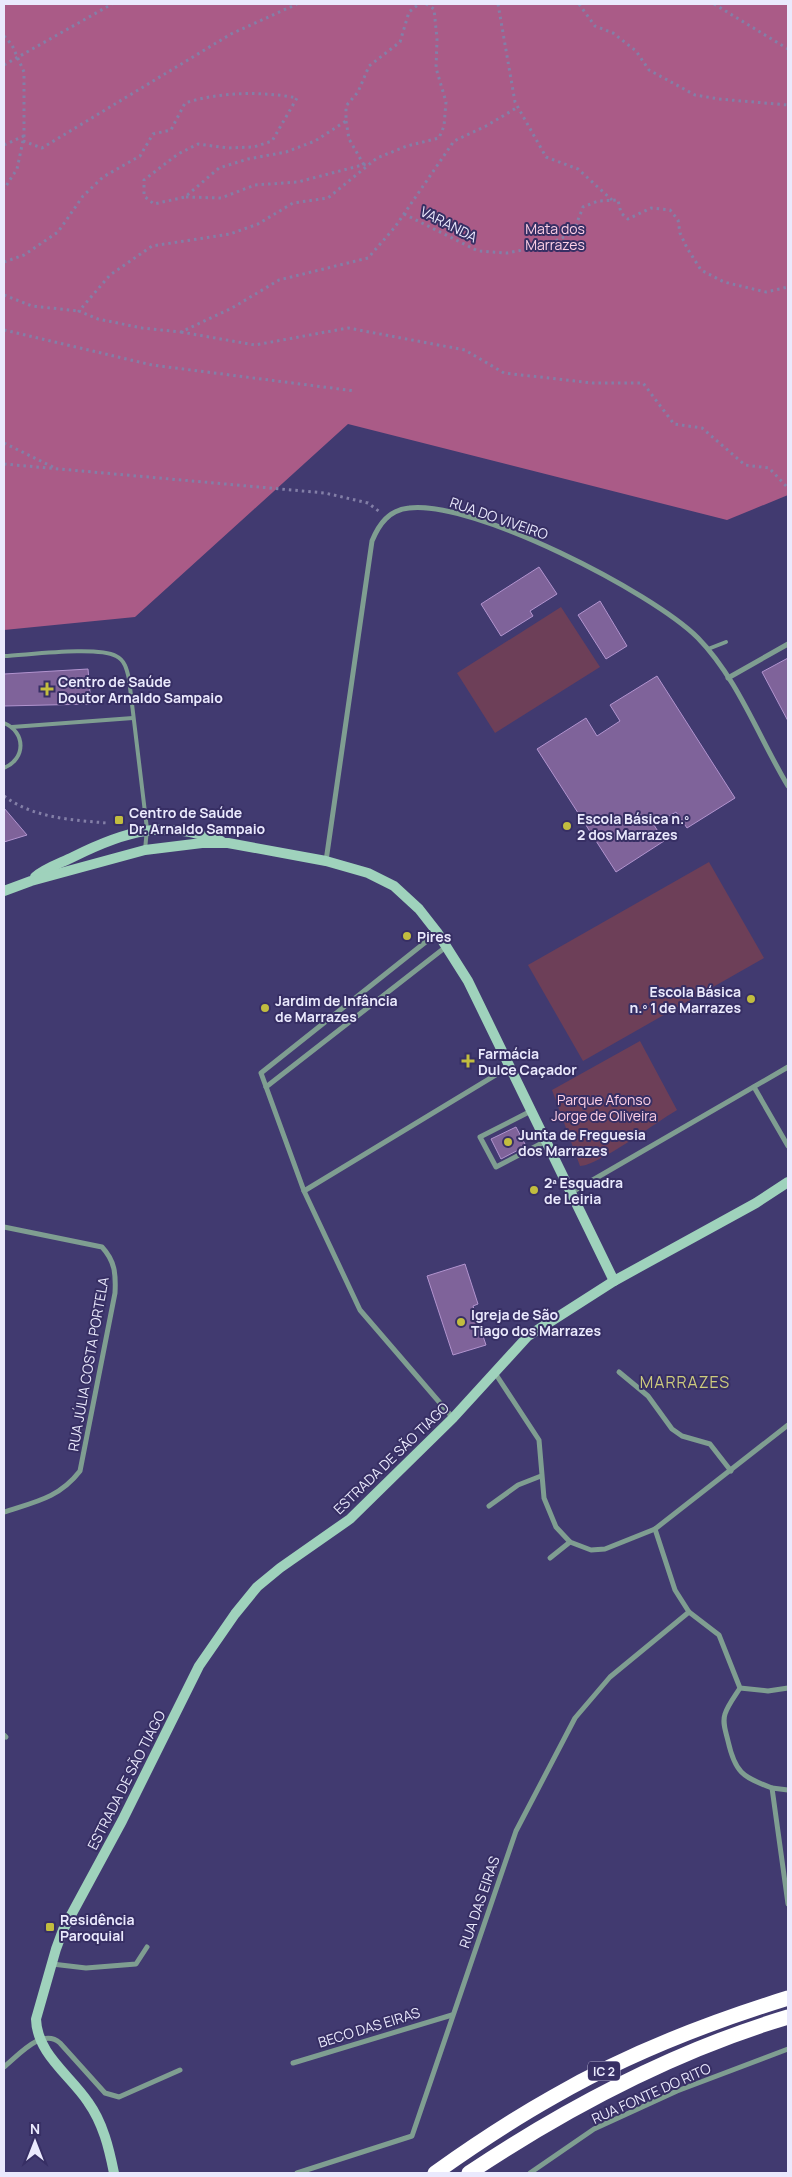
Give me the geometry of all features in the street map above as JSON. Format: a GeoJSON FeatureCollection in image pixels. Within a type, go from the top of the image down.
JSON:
{"type":"FeatureCollection","features":[{"type":"Feature","properties":{"kind":"highway","name":"IC 2"},"geometry":{"type":"LineString","coordinates":[[435,2173],[494,2132],[554,2096],[626,2060],[732,2016],[788,1998]]}},
{"type":"Feature","properties":{"kind":"highway","name":"IC 2"},"geometry":{"type":"LineString","coordinates":[[469,2173],[561,2116],[652,2069],[699,2048],[788,2017]]}},
{"type":"Feature","properties":{"kind":"main road"},"geometry":{"type":"LineString","coordinates":[[31,881],[39,874],[107,841],[147,830],[183,830],[228,843],[326,862],[368,873],[394,886],[419,909],[438,932],[468,982],[614,1281]]}},
{"type":"Feature","properties":{"kind":"main road"},"geometry":{"type":"LineString","coordinates":[[4,890],[145,850],[178,844],[228,843]]}},
{"type":"Feature","properties":{"kind":"main road","name":"ESTRADA DE SÃO TIAGO"},"geometry":{"type":"LineString","coordinates":[[40,2039],[36,2019],[63,1930],[122,1821],[199,1666],[234,1614],[258,1587],[280,1568],[350,1519],[453,1418],[494,1372],[540,1327],[614,1281],[739,1213],[788,1182]]}},
{"type":"Feature","properties":{"kind":"main road"},"geometry":{"type":"LineString","coordinates":[[40,2039],[49,2055],[89,2103],[103,2131],[114,2173]]}},
{"type":"Feature","properties":{"kind":"street","name":"RUA DO VIVEIRO"},"geometry":{"type":"LineString","coordinates":[[386,517],[407,508],[430,507],[490,524],[554,549],[618,582],[660,609],[696,636],[708,649],[728,678],[788,786]]}},
{"type":"Feature","properties":{"kind":"street"},"geometry":{"type":"LineString","coordinates":[[326,862],[367,566],[372,541],[386,517]]}},
{"type":"Feature","properties":{"kind":"street"},"geometry":{"type":"LineString","coordinates":[[728,678],[788,644]]}},
{"type":"Feature","properties":{"kind":"street"},"geometry":{"type":"LineString","coordinates":[[438,932],[261,1073],[304,1192],[360,1310],[453,1418]]}},
{"type":"Feature","properties":{"kind":"street"},"geometry":{"type":"LineString","coordinates":[[266,1087],[447,946]]}},
{"type":"Feature","properties":{"kind":"street"},"geometry":{"type":"LineString","coordinates":[[304,1192],[509,1067]]}},
{"type":"Feature","properties":{"kind":"street"},"geometry":{"type":"LineString","coordinates":[[572,1192],[788,1067]]}},
{"type":"Feature","properties":{"kind":"street"},"geometry":{"type":"LineString","coordinates":[[754,1087],[788,1146]]}},
{"type":"Feature","properties":{"kind":"street"},"geometry":{"type":"LineString","coordinates":[[530,1110],[480,1137],[496,1167],[546,1141]]}},
{"type":"Feature","properties":{"kind":"street","name":"RUA JÚLIA COSTA PORTELA"},"geometry":{"type":"LineString","coordinates":[[4,1227],[102,1247],[112,1257],[116,1274],[115,1293],[80,1471],[68,1485],[50,1497],[4,1512]]}},
{"type":"Feature","properties":{"kind":"street"},"geometry":{"type":"LineString","coordinates":[[494,1372],[539,1440],[541,1476],[548,1512],[556,1527],[570,1542],[591,1550],[604,1549],[655,1528],[788,1425]]}},
{"type":"Feature","properties":{"kind":"street"},"geometry":{"type":"LineString","coordinates":[[618,1372],[648,1396],[672,1429],[682,1436],[710,1444],[731,1471]]}},
{"type":"Feature","properties":{"kind":"street"},"geometry":{"type":"LineString","coordinates":[[490,1506],[518,1485],[541,1476]]}},
{"type":"Feature","properties":{"kind":"street"},"geometry":{"type":"LineString","coordinates":[[655,1528],[675,1590],[689,1612],[719,1635],[740,1688]]}},
{"type":"Feature","properties":{"kind":"street"},"geometry":{"type":"LineString","coordinates":[[550,1558],[570,1542]]}},
{"type":"Feature","properties":{"kind":"street","name":"RUA DAS EIRAS"},"geometry":{"type":"LineString","coordinates":[[298,2173],[412,2136],[516,1831],[575,1718],[610,1677],[689,1612]]}},
{"type":"Feature","properties":{"kind":"street"},"geometry":{"type":"LineString","coordinates":[[740,1688],[768,1691],[788,1688]]}},
{"type":"Feature","properties":{"kind":"street"},"geometry":{"type":"LineString","coordinates":[[740,1688],[723,1721],[733,1762],[738,1770],[754,1781],[772,1788],[788,1790]]}},
{"type":"Feature","properties":{"kind":"street"},"geometry":{"type":"LineString","coordinates":[[772,1788],[788,1904]]}},
{"type":"Feature","properties":{"kind":"street"},"geometry":{"type":"LineString","coordinates":[[52,1964],[86,1968],[136,1964],[147,1947]]}},
{"type":"Feature","properties":{"kind":"street","name":"BECO DAS EIRAS"},"geometry":{"type":"LineString","coordinates":[[293,2063],[452,2015]]}},
{"type":"Feature","properties":{"kind":"street"},"geometry":{"type":"LineString","coordinates":[[4,2067],[40,2039],[54,2038],[105,2093],[112,2096],[119,2097],[180,2070]]}},
{"type":"Feature","properties":{"kind":"street","name":"RUA FONTE DO RITO"},"geometry":{"type":"LineString","coordinates":[[530,2173],[594,2129],[677,2091],[788,2049]]}},
{"type":"Feature","properties":{"kind":"lane"},"geometry":{"type":"LineString","coordinates":[[708,649],[726,642]]}},
{"type":"Feature","properties":{"kind":"lane"},"geometry":{"type":"LineString","coordinates":[[4,656],[80,652],[108,653],[117,656],[127,669],[147,830],[145,850]]}},
{"type":"Feature","properties":{"kind":"lane"},"geometry":{"type":"LineString","coordinates":[[12,727],[133,718]]}},
{"type":"Feature","properties":{"kind":"lane"},"geometry":{"type":"LineString","coordinates":[[4,723],[12,727],[20,737],[20,752],[12,764],[4,768]]}},
{"type":"Feature","properties":{"kind":"path"},"geometry":{"type":"LineString","coordinates":[[4,64],[49,41],[112,4]]}},
{"type":"Feature","properties":{"kind":"path"},"geometry":{"type":"LineString","coordinates":[[4,145],[23,138],[42,148],[231,34],[297,4]]}},
{"type":"Feature","properties":{"kind":"path"},"geometry":{"type":"LineString","coordinates":[[364,165],[349,139],[346,106],[358,92],[369,66],[400,42],[409,12],[419,4]]}},
{"type":"Feature","properties":{"kind":"path"},"geometry":{"type":"LineString","coordinates":[[80,311],[110,275],[152,246],[230,234],[258,224],[293,203],[328,198],[377,158],[407,146],[439,138],[444,126],[446,102],[436,68],[438,39],[434,9],[426,4]]}},
{"type":"Feature","properties":{"kind":"path"},"geometry":{"type":"LineString","coordinates":[[498,4],[515,102],[546,157],[578,169],[612,200],[618,200],[621,213],[628,219],[651,208],[670,210],[678,220],[680,232],[687,248],[701,270],[724,282],[766,292],[788,287]]}},
{"type":"Feature","properties":{"kind":"path"},"geometry":{"type":"LineString","coordinates":[[579,4],[595,26],[613,33],[636,51],[649,70],[695,95],[788,105]]}},
{"type":"Feature","properties":{"kind":"path"},"geometry":{"type":"LineString","coordinates":[[714,4],[788,49]]}},
{"type":"Feature","properties":{"kind":"path"},"geometry":{"type":"LineString","coordinates":[[4,36],[12,45],[24,72],[23,138],[17,169],[4,189]]}},
{"type":"Feature","properties":{"kind":"path"},"geometry":{"type":"LineString","coordinates":[[4,262],[24,255],[58,232],[83,196],[103,176],[140,156],[153,134],[171,130],[185,103],[206,96],[277,94],[298,98],[272,141],[254,147],[228,148],[198,144],[178,154],[144,180],[144,196],[154,204],[185,197],[221,198],[255,185],[298,182],[372,163]]}},
{"type":"Feature","properties":{"kind":"path"},"geometry":{"type":"LineString","coordinates":[[181,332],[232,308],[279,280],[368,258],[404,214],[454,141],[486,126],[518,107]]}},
{"type":"Feature","properties":{"kind":"path"},"geometry":{"type":"LineString","coordinates":[[185,197],[219,168],[248,159],[286,152],[308,144],[346,121]]}},
{"type":"Feature","properties":{"kind":"path","name":"VARANDA"},"geometry":{"type":"LineString","coordinates":[[404,214],[478,251],[507,253],[544,246],[573,233],[583,207],[598,201],[612,200]]}},
{"type":"Feature","properties":{"kind":"path"},"geometry":{"type":"LineString","coordinates":[[4,295],[32,306],[80,311],[98,319],[142,328],[181,332],[255,345],[348,328],[465,350],[504,373],[593,383],[644,382],[674,424],[702,428],[745,465],[769,468],[788,488]]}},
{"type":"Feature","properties":{"kind":"path"},"geometry":{"type":"LineString","coordinates":[[4,330],[152,365],[355,391]]}},
{"type":"Feature","properties":{"kind":"path"},"geometry":{"type":"LineString","coordinates":[[4,443],[59,470]]}},
{"type":"Feature","properties":{"kind":"path"},"geometry":{"type":"LineString","coordinates":[[4,464],[325,493],[368,502],[386,517]]}},
{"type":"Feature","properties":{"kind":"path"},"geometry":{"type":"LineString","coordinates":[[4,796],[26,809],[63,819],[106,823]]}},
{"type":"Feature","properties":{"kind":"green space","name":"Mata dos Marrazes"},"geometry":{"type":"Polygon","coordinates":[[[4,4],[788,4],[788,495],[727,520],[348,424],[135,617],[4,630],[4,4]]]}},
{"type":"Feature","properties":{"kind":"green space"},"geometry":{"type":"Polygon","coordinates":[[[561,607],[600,667],[495,733],[457,673],[561,607]]]}},
{"type":"Feature","properties":{"kind":"green space"},"geometry":{"type":"Polygon","coordinates":[[[709,862],[764,958],[583,1061],[528,965],[709,862]]]}},
{"type":"Feature","properties":{"kind":"green space","name":"Parque Afonso Jorge de Oliveira"},"geometry":{"type":"Polygon","coordinates":[[[640,1041],[677,1110],[614,1151],[589,1164],[580,1166],[552,1090],[640,1041]]]}},
{"type":"Feature","properties":{"kind":"building"},"geometry":{"type":"Polygon","coordinates":[[[539,567],[557,594],[530,611],[533,616],[501,636],[481,604],[539,567]]]}},
{"type":"Feature","properties":{"kind":"building"},"geometry":{"type":"Polygon","coordinates":[[[600,601],[627,646],[606,659],[578,615],[600,601]]]}},
{"type":"Feature","properties":{"kind":"building"},"geometry":{"type":"Polygon","coordinates":[[[788,658],[788,721],[762,672],[788,658]]]}},
{"type":"Feature","properties":{"kind":"building","name":"Centro de Saúde Doutor Arnaldo Sampaio"},"geometry":{"type":"Polygon","coordinates":[[[88,669],[91,704],[4,706],[4,674],[88,669]]]}},
{"type":"Feature","properties":{"kind":"building"},"geometry":{"type":"Polygon","coordinates":[[[657,676],[735,798],[687,828],[676,812],[654,825],[664,841],[616,872],[537,749],[586,718],[597,736],[620,721],[610,705],[657,676]]]}},
{"type":"Feature","properties":{"kind":"building"},"geometry":{"type":"Polygon","coordinates":[[[4,808],[27,835],[4,842],[4,808]]]}},
{"type":"Feature","properties":{"kind":"building","name":"Junta de Freguesia dos Marrazes"},"geometry":{"type":"Polygon","coordinates":[[[516,1127],[526,1146],[501,1159],[491,1139],[516,1127]]]}},
{"type":"Feature","properties":{"kind":"building","name":"Igreja de São Tiago dos Marrazes"},"geometry":{"type":"Polygon","coordinates":[[[465,1264],[478,1304],[473,1306],[486,1345],[453,1355],[427,1276],[465,1264]]]}},
{"type":"Feature","properties":{"kind":"place","name":"Centro de Saúde Doutor Arnaldo Sampaio"},"geometry":{"type":"Point","coordinates":[47,689]}},
{"type":"Feature","properties":{"kind":"place","name":"Centro de Saúde Dr. Arnaldo Sampaio"},"geometry":{"type":"Point","coordinates":[119,820]}},
{"type":"Feature","properties":{"kind":"place","name":"Escola Básica n.º 2 dos Marrazes"},"geometry":{"type":"Point","coordinates":[567,826]}},
{"type":"Feature","properties":{"kind":"place","name":"Pires"},"geometry":{"type":"Point","coordinates":[407,936]}},
{"type":"Feature","properties":{"kind":"place","name":"Escola Básica n.º 1 de Marrazes"},"geometry":{"type":"Point","coordinates":[751,999]}},
{"type":"Feature","properties":{"kind":"place","name":"Jardim de Infância de Marrazes"},"geometry":{"type":"Point","coordinates":[265,1008]}},
{"type":"Feature","properties":{"kind":"place","name":"Farmácia Dulce Caçador"},"geometry":{"type":"Point","coordinates":[468,1061]}},
{"type":"Feature","properties":{"kind":"place","name":"Junta de Freguesia dos Marrazes"},"geometry":{"type":"Point","coordinates":[508,1142]}},
{"type":"Feature","properties":{"kind":"place","name":"2ª Esquadra de Leiria"},"geometry":{"type":"Point","coordinates":[534,1190]}},
{"type":"Feature","properties":{"kind":"place","name":"Igreja de São Tiago dos Marrazes"},"geometry":{"type":"Point","coordinates":[461,1322]}},
{"type":"Feature","properties":{"kind":"place","name":"Residência Paroquial"},"geometry":{"type":"Point","coordinates":[50,1927]}},
{"type":"Feature","properties":{"kind":"district","name":"MARRAZES"},"geometry":{"type":"Point","coordinates":[685,1382]}}]}
